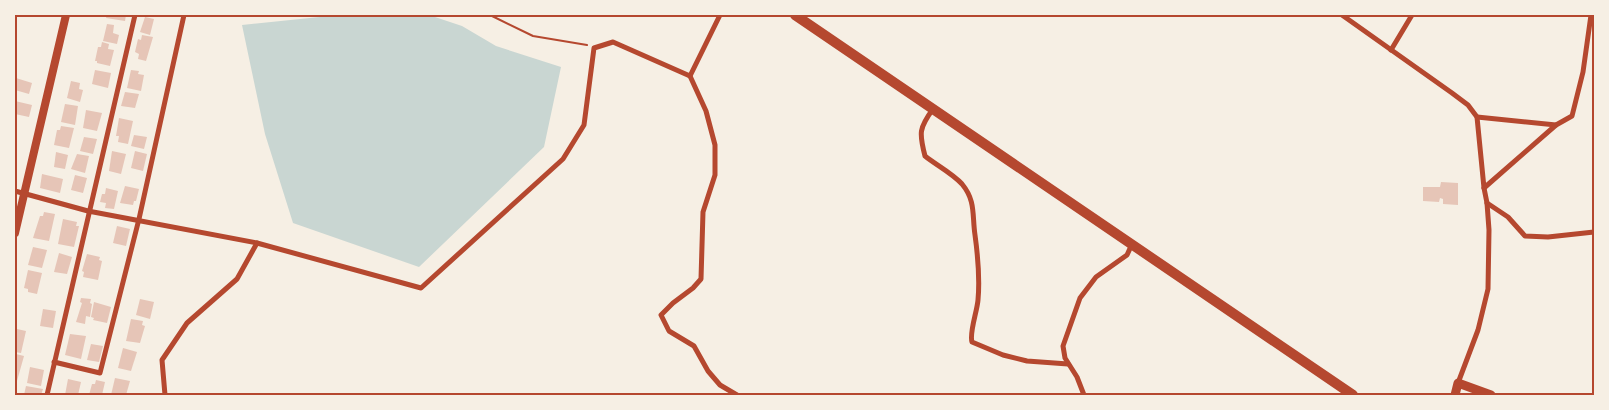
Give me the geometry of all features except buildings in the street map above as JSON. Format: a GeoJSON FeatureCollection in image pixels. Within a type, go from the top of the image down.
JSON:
{"type":"FeatureCollection","features":[{"type":"Feature","properties":{"kind":"main road"},"geometry":{"type":"LineString","coordinates":[[795,15],[1353,395]]}},
{"type":"Feature","properties":{"kind":"main road"},"geometry":{"type":"LineString","coordinates":[[1455,395],[1458,384],[1491,395]]}},
{"type":"Feature","properties":{"kind":"street"},"geometry":{"type":"LineString","coordinates":[[15,233],[66,15]]}},
{"type":"Feature","properties":{"kind":"street"},"geometry":{"type":"LineString","coordinates":[[47,395],[134,15]]}},
{"type":"Feature","properties":{"kind":"street"},"geometry":{"type":"LineString","coordinates":[[54,362],[100,373],[139,219],[184,15]]}},
{"type":"Feature","properties":{"kind":"street"},"geometry":{"type":"LineString","coordinates":[[690,76],[720,15]]}},
{"type":"Feature","properties":{"kind":"street"},"geometry":{"type":"LineString","coordinates":[[1342,15],[1468,105],[1477,117],[1489,230],[1488,289],[1478,330],[1458,384]]}},
{"type":"Feature","properties":{"kind":"street"},"geometry":{"type":"LineString","coordinates":[[1392,50],[1412,15]]}},
{"type":"Feature","properties":{"kind":"street"},"geometry":{"type":"LineString","coordinates":[[1484,188],[1556,125],[1572,116],[1583,72],[1591,15]]}},
{"type":"Feature","properties":{"kind":"street"},"geometry":{"type":"LineString","coordinates":[[15,191],[88,211],[139,219],[257,243],[420,288],[564,159],[584,125],[594,48],[613,42],[690,76],[706,111],[715,145],[715,175],[703,212],[701,280],[694,288],[673,302],[661,316],[668,332],[694,346],[708,371],[720,385],[737,395]]}},
{"type":"Feature","properties":{"kind":"street"},"geometry":{"type":"LineString","coordinates":[[933,109],[926,118],[921,130],[924,156],[960,182],[970,195],[974,208],[974,233],[978,254],[979,278],[976,317],[970,336],[972,342],[1004,355],[1027,360],[1068,364]]}},
{"type":"Feature","properties":{"kind":"street"},"geometry":{"type":"LineString","coordinates":[[1477,117],[1556,125]]}},
{"type":"Feature","properties":{"kind":"street"},"geometry":{"type":"LineString","coordinates":[[1487,202],[1508,217],[1525,236],[1548,237],[1594,232]]}},
{"type":"Feature","properties":{"kind":"street"},"geometry":{"type":"LineString","coordinates":[[164,395],[162,360],[187,322],[237,279],[257,243]]}},
{"type":"Feature","properties":{"kind":"street"},"geometry":{"type":"LineString","coordinates":[[1084,395],[1077,377],[1064,358],[1063,346],[1080,298],[1096,277],[1127,255],[1132,244]]}},
{"type":"Feature","properties":{"kind":"path"},"geometry":{"type":"LineString","coordinates":[[490,15],[533,36],[583,44],[594,48]]}},
{"type":"Feature","properties":{"kind":"shaded area"},"geometry":{"type":"Polygon","coordinates":[[[339,15],[429,15],[462,26],[496,46],[561,67],[544,147],[419,267],[293,223],[265,134],[242,25],[339,15]]]}}]}
